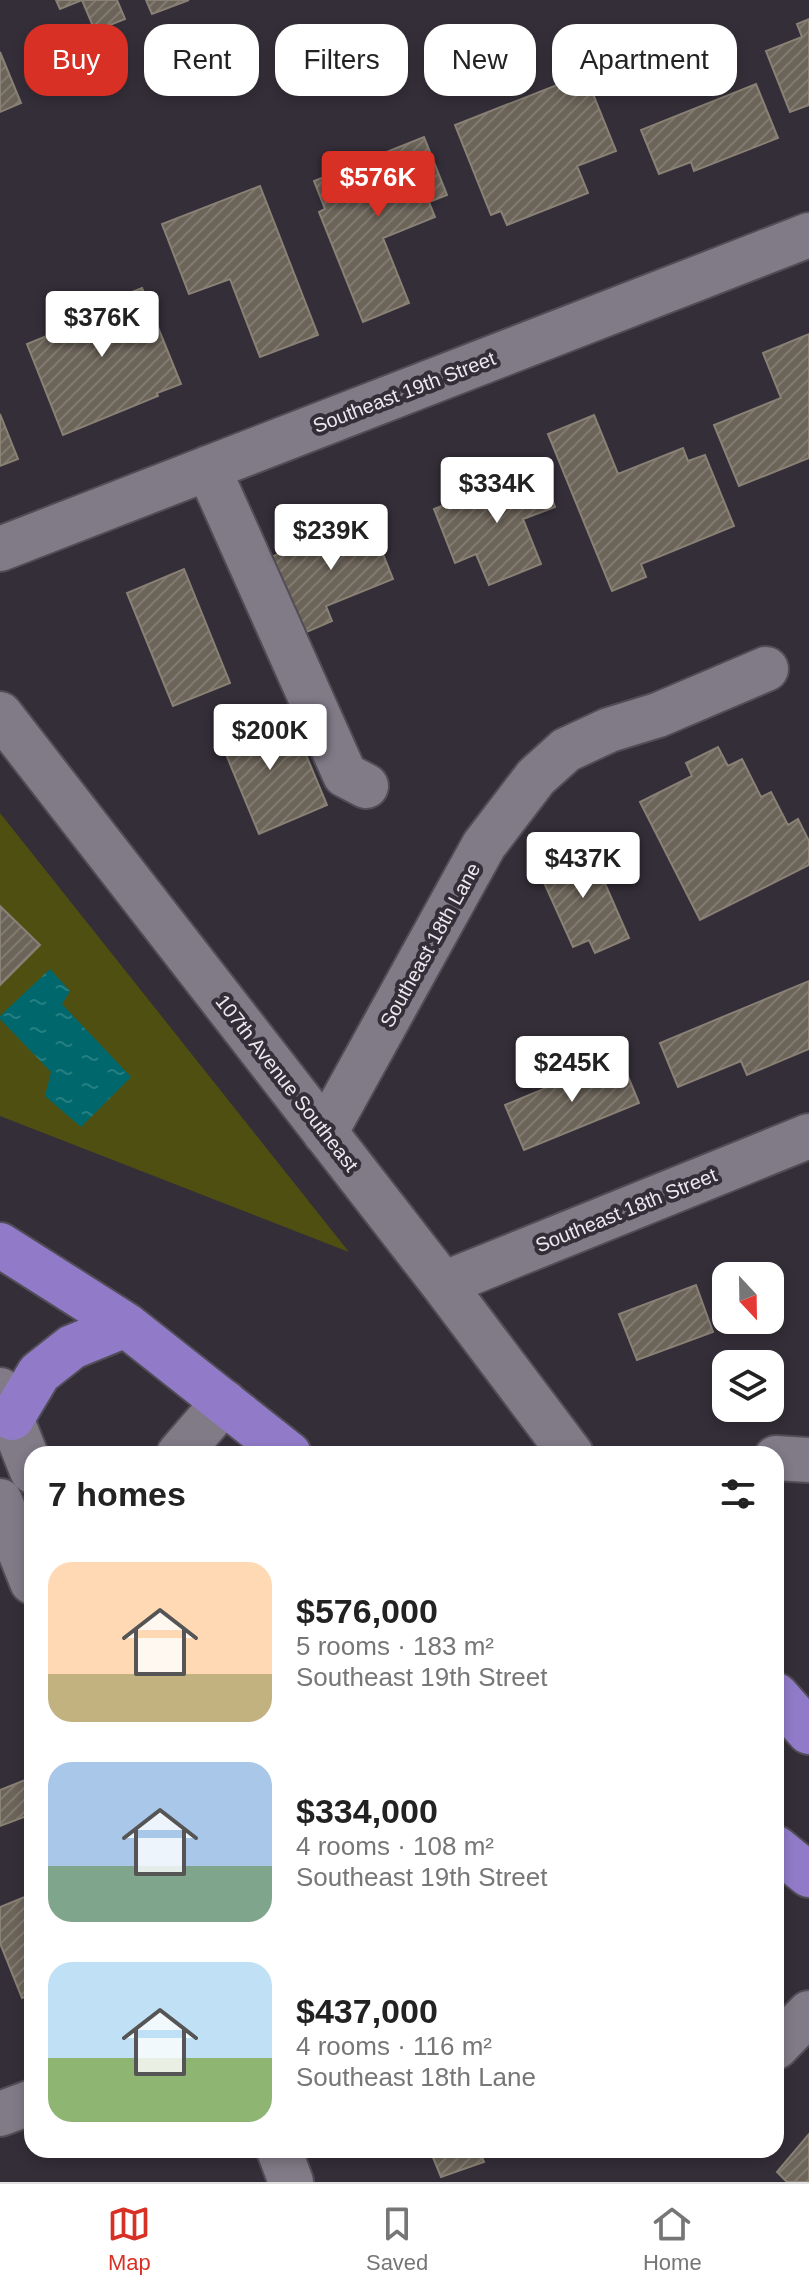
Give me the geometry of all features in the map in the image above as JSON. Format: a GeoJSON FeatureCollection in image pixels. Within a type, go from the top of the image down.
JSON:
{"type":"FeatureCollection","features":[{"type":"Feature","properties":{"kind":"main road"},"geometry":{"type":"LineString","coordinates":[[0,1245],[126,1325],[279,1446]]}},
{"type":"Feature","properties":{"kind":"main road"},"geometry":{"type":"LineString","coordinates":[[4,1410],[39,1373],[72,1347],[126,1325]]}},
{"type":"Feature","properties":{"kind":"main road"},"geometry":{"type":"LineString","coordinates":[[784,1704],[809,1732]]}},
{"type":"Feature","properties":{"kind":"main road"},"geometry":{"type":"LineString","coordinates":[[784,1855],[809,1875]]}},
{"type":"Feature","properties":{"kind":"street","name":"Southeast 19th Street"},"geometry":{"type":"LineString","coordinates":[[0,549],[809,235]]}},
{"type":"Feature","properties":{"kind":"street"},"geometry":{"type":"LineString","coordinates":[[208,468],[345,775],[366,786]]}},
{"type":"Feature","properties":{"kind":"street","name":"Southeast 18th Lane"},"geometry":{"type":"LineString","coordinates":[[325,1133],[484,845],[536,777],[566,750],[766,669]]}},
{"type":"Feature","properties":{"kind":"street","name":"107th Avenue Southeast"},"geometry":{"type":"LineString","coordinates":[[0,714],[443,1284],[565,1446]]}},
{"type":"Feature","properties":{"kind":"street","name":"Southeast 18th Street"},"geometry":{"type":"LineString","coordinates":[[443,1284],[809,1136]]}},
{"type":"Feature","properties":{"kind":"street"},"geometry":{"type":"LineString","coordinates":[[186,1446],[224,1402]]}},
{"type":"Feature","properties":{"kind":"street"},"geometry":{"type":"LineString","coordinates":[[4,1410],[24,1454]]}},
{"type":"Feature","properties":{"kind":"street"},"geometry":{"type":"LineString","coordinates":[[784,1458],[809,1460]]}},
{"type":"Feature","properties":{"kind":"street"},"geometry":{"type":"LineString","coordinates":[[11,1499],[24,1550]]}},
{"type":"Feature","properties":{"kind":"street"},"geometry":{"type":"LineString","coordinates":[[784,2039],[809,2013]]}},
{"type":"Feature","properties":{"kind":"street"},"geometry":{"type":"LineString","coordinates":[[0,2114],[24,2105]]}},
{"type":"Feature","properties":{"kind":"street"},"geometry":{"type":"LineString","coordinates":[[282,2158],[291,2182]]}},
{"type":"Feature","properties":{"kind":"shaded area"},"geometry":{"type":"Polygon","coordinates":[[[0,813],[349,1252],[0,1116],[0,813]]]}},
{"type":"Feature","properties":{"kind":"water"},"geometry":{"type":"Polygon","coordinates":[[[50,969],[70,991],[62,1004],[131,1077],[81,1127],[45,1096],[51,1072],[0,1019],[50,969]]]}},
{"type":"Feature","properties":{"kind":"building"},"geometry":{"type":"Polygon","coordinates":[[[56,0],[82,0],[60,9],[56,0]]]}},
{"type":"Feature","properties":{"kind":"building"},"geometry":{"type":"Polygon","coordinates":[[[82,0],[117,0],[125,19],[112,24],[92,24],[82,0]]]}},
{"type":"Feature","properties":{"kind":"building"},"geometry":{"type":"Polygon","coordinates":[[[146,0],[189,0],[152,14],[146,0]]]}},
{"type":"Feature","properties":{"kind":"building"},"geometry":{"type":"Polygon","coordinates":[[[809,19],[809,105],[790,112],[766,51],[802,37],[797,24],[809,19]]]}},
{"type":"Feature","properties":{"kind":"building"},"geometry":{"type":"Polygon","coordinates":[[[0,52],[21,103],[0,112],[0,52]]]}},
{"type":"Feature","properties":{"kind":"building"},"geometry":{"type":"Polygon","coordinates":[[[756,84],[778,138],[694,171],[691,162],[659,174],[641,130],[726,96],[737,96],[737,92],[756,84]]]}},
{"type":"Feature","properties":{"kind":"building"},"geometry":{"type":"Polygon","coordinates":[[[552,87],[552,96],[594,96],[616,151],[577,166],[588,193],[507,225],[501,211],[491,215],[455,125],[536,96],[536,93],[552,87]]]}},
{"type":"Feature","properties":{"kind":"building"},"geometry":{"type":"Polygon","coordinates":[[[424,137],[447,195],[429,202],[435,217],[383,238],[409,303],[363,322],[319,212],[325,209],[314,181],[424,137]]]}},
{"type":"Feature","properties":{"kind":"building"},"geometry":{"type":"Polygon","coordinates":[[[260,186],[318,335],[260,357],[230,279],[189,294],[162,224],[260,186]]]}},
{"type":"Feature","properties":{"kind":"building"},"geometry":{"type":"Polygon","coordinates":[[[142,288],[181,384],[63,435],[27,344],[59,331],[49,307],[85,292],[91,308],[142,288]]]}},
{"type":"Feature","properties":{"kind":"building"},"geometry":{"type":"Polygon","coordinates":[[[809,334],[809,458],[739,486],[714,425],[781,398],[763,353],[809,334]]]}},
{"type":"Feature","properties":{"kind":"building"},"geometry":{"type":"Polygon","coordinates":[[[0,414],[18,459],[0,466],[0,414]]]}},
{"type":"Feature","properties":{"kind":"building"},"geometry":{"type":"Polygon","coordinates":[[[594,415],[618,474],[683,448],[688,461],[705,455],[734,526],[641,564],[646,577],[612,591],[548,434],[594,415]]]}},
{"type":"Feature","properties":{"kind":"building"},"geometry":{"type":"Polygon","coordinates":[[[539,467],[555,507],[523,519],[541,564],[489,585],[476,554],[455,563],[434,509],[539,467]]]}},
{"type":"Feature","properties":{"kind":"building"},"geometry":{"type":"Polygon","coordinates":[[[368,517],[393,579],[326,606],[332,621],[302,634],[271,557],[368,517]]]}},
{"type":"Feature","properties":{"kind":"building"},"geometry":{"type":"Polygon","coordinates":[[[184,569],[230,683],[173,706],[127,593],[184,569]]]}},
{"type":"Feature","properties":{"kind":"building"},"geometry":{"type":"Polygon","coordinates":[[[267,706],[288,757],[304,750],[327,805],[259,834],[223,747],[232,743],[224,724],[267,706]]]}},
{"type":"Feature","properties":{"kind":"building"},"geometry":{"type":"Polygon","coordinates":[[[718,747],[728,766],[742,759],[761,797],[771,792],[788,825],[798,819],[809,841],[809,865],[700,920],[640,802],[692,776],[686,763],[718,747]]]}},
{"type":"Feature","properties":{"kind":"building"},"geometry":{"type":"Polygon","coordinates":[[[588,845],[629,938],[595,953],[589,940],[573,947],[537,867],[588,845]]]}},
{"type":"Feature","properties":{"kind":"building"},"geometry":{"type":"Polygon","coordinates":[[[0,906],[40,945],[0,985],[0,906]]]}},
{"type":"Feature","properties":{"kind":"building"},"geometry":{"type":"Polygon","coordinates":[[[809,981],[809,1049],[747,1075],[741,1061],[678,1087],[660,1043],[809,981]]]}},
{"type":"Feature","properties":{"kind":"building"},"geometry":{"type":"Polygon","coordinates":[[[620,1057],[639,1103],[524,1150],[505,1105],[620,1057]]]}},
{"type":"Feature","properties":{"kind":"building"},"geometry":{"type":"Polygon","coordinates":[[[696,1285],[712,1332],[637,1360],[619,1314],[696,1285]]]}},
{"type":"Feature","properties":{"kind":"building"},"geometry":{"type":"Polygon","coordinates":[[[24,1780],[24,1817],[0,1826],[0,1790],[24,1780]]]}},
{"type":"Feature","properties":{"kind":"building"},"geometry":{"type":"Polygon","coordinates":[[[24,1897],[22,1998],[0,1943],[0,1907],[24,1897]]]}},
{"type":"Feature","properties":{"kind":"building"},"geometry":{"type":"Polygon","coordinates":[[[809,2134],[809,2182],[787,2182],[777,2172],[809,2134]]]}},
{"type":"Feature","properties":{"kind":"building"},"geometry":{"type":"Polygon","coordinates":[[[433,2158],[482,2158],[484,2162],[441,2177],[433,2158]]]}}]}
